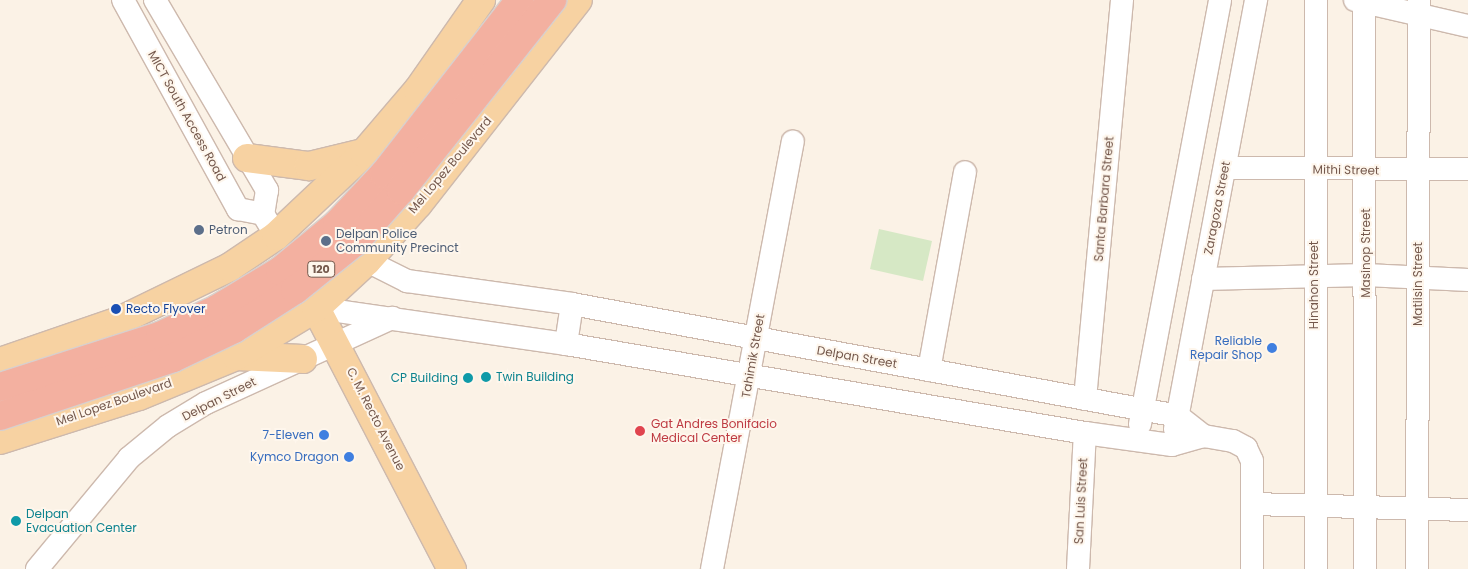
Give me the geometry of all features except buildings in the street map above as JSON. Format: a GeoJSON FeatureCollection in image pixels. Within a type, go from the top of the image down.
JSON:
{"type":"FeatureCollection","features":[{"type":"Feature","properties":{"kind":"highway","name":"120"},"geometry":{"type":"LineString","coordinates":[[0,387],[160,336],[217,309],[280,271],[337,224],[384,174],[520,0]]}},
{"type":"Feature","properties":{"kind":"highway","name":"Mel Lopez Boulevard"},"geometry":{"type":"LineString","coordinates":[[0,416],[173,358],[234,329],[295,290],[355,242],[401,190],[552,0]]}},
{"type":"Feature","properties":{"kind":"main road"},"geometry":{"type":"LineString","coordinates":[[0,362],[119,321],[230,267],[270,225],[367,150],[418,90],[481,0]]}},
{"type":"Feature","properties":{"kind":"main road","name":"Mel Lopez Boulevard"},"geometry":{"type":"LineString","coordinates":[[0,440],[139,396],[236,356],[316,308],[367,261],[428,193],[578,0]]}},
{"type":"Feature","properties":{"kind":"main road"},"geometry":{"type":"LineString","coordinates":[[247,158],[309,166],[367,150]]}},
{"type":"Feature","properties":{"kind":"main road"},"geometry":{"type":"LineString","coordinates":[[367,150],[428,193]]}},
{"type":"Feature","properties":{"kind":"main road","name":"C. M. Recto Avenue"},"geometry":{"type":"LineString","coordinates":[[270,225],[336,343],[452,569]]}},
{"type":"Feature","properties":{"kind":"main road"},"geometry":{"type":"LineString","coordinates":[[236,356],[303,359]]}},
{"type":"Feature","properties":{"kind":"street","name":"MICT South Access Road"},"geometry":{"type":"LineString","coordinates":[[123,0],[238,209],[270,225]]}},
{"type":"Feature","properties":{"kind":"street","name":"Santa Barbara Street"},"geometry":{"type":"LineString","coordinates":[[1085,399],[1122,0]]}},
{"type":"Feature","properties":{"kind":"street"},"geometry":{"type":"LineString","coordinates":[[1137,440],[1220,0]]}},
{"type":"Feature","properties":{"kind":"street","name":"Zaragoza Street"},"geometry":{"type":"LineString","coordinates":[[1172,445],[1256,0]]}},
{"type":"Feature","properties":{"kind":"street","name":"Hinahon Street"},"geometry":{"type":"LineString","coordinates":[[1316,0],[1314,277],[1314,504],[1316,569]]}},
{"type":"Feature","properties":{"kind":"street"},"geometry":{"type":"LineString","coordinates":[[1361,1],[1419,7],[1468,26]]}},
{"type":"Feature","properties":{"kind":"street","name":"Masinop Street"},"geometry":{"type":"LineString","coordinates":[[1361,1],[1367,171],[1365,569]]}},
{"type":"Feature","properties":{"kind":"street"},"geometry":{"type":"LineString","coordinates":[[159,3],[267,190],[270,225]]}},
{"type":"Feature","properties":{"kind":"street","name":"Matiisin Street"},"geometry":{"type":"LineString","coordinates":[[1417,569],[1419,7]]}},
{"type":"Feature","properties":{"kind":"street","name":"Tahimik Street"},"geometry":{"type":"LineString","coordinates":[[712,569],[750,378],[792,142]]}},
{"type":"Feature","properties":{"kind":"street","name":"Mithi Street"},"geometry":{"type":"LineString","coordinates":[[1225,168],[1367,171],[1468,169]]}},
{"type":"Feature","properties":{"kind":"street"},"geometry":{"type":"LineString","coordinates":[[929,370],[965,172]]}},
{"type":"Feature","properties":{"kind":"street","name":"Delpan Street"},"geometry":{"type":"LineString","coordinates":[[367,261],[407,281],[572,304],[1142,409]]}},
{"type":"Feature","properties":{"kind":"street"},"geometry":{"type":"LineString","coordinates":[[1203,279],[1366,275],[1468,280]]}},
{"type":"Feature","properties":{"kind":"street"},"geometry":{"type":"LineString","coordinates":[[566,344],[572,304]]}},
{"type":"Feature","properties":{"kind":"street"},"geometry":{"type":"LineString","coordinates":[[316,308],[566,344],[750,378],[1085,433],[1172,445],[1204,436]]}},
{"type":"Feature","properties":{"kind":"street","name":"Delpan Street"},"geometry":{"type":"LineString","coordinates":[[37,569],[129,458],[168,426],[206,403],[394,318]]}},
{"type":"Feature","properties":{"kind":"street"},"geometry":{"type":"LineString","coordinates":[[1142,409],[1178,416],[1204,436],[1246,448],[1252,461],[1252,569]]}},
{"type":"Feature","properties":{"kind":"street","name":"San Luis Street"},"geometry":{"type":"LineString","coordinates":[[1078,569],[1085,433]]}},
{"type":"Feature","properties":{"kind":"street"},"geometry":{"type":"LineString","coordinates":[[1253,504],[1314,504],[1468,510]]}},
{"type":"Feature","properties":{"kind":"green space"},"geometry":{"type":"Polygon","coordinates":[[[879,229],[932,241],[923,281],[870,269],[879,229]]]}},
{"type":"Feature","properties":{"kind":"place","name":"Petron"},"geometry":{"type":"Point","coordinates":[199,230]}},
{"type":"Feature","properties":{"kind":"place","name":"Delpan Police Community Precinct"},"geometry":{"type":"Point","coordinates":[326,241]}},
{"type":"Feature","properties":{"kind":"place","name":"Recto Flyover"},"geometry":{"type":"Point","coordinates":[116,309]}},
{"type":"Feature","properties":{"kind":"place","name":"Reliable Repair Shop"},"geometry":{"type":"Point","coordinates":[1272,348]}},
{"type":"Feature","properties":{"kind":"place","name":"Twin Building"},"geometry":{"type":"Point","coordinates":[486,377]}},
{"type":"Feature","properties":{"kind":"place","name":"CP Building"},"geometry":{"type":"Point","coordinates":[468,378]}},
{"type":"Feature","properties":{"kind":"place","name":"Gat Andres Bonifacio Medical Center"},"geometry":{"type":"Point","coordinates":[640,431]}},
{"type":"Feature","properties":{"kind":"place","name":"7-Eleven"},"geometry":{"type":"Point","coordinates":[324,435]}},
{"type":"Feature","properties":{"kind":"place","name":"Kymco Dragon"},"geometry":{"type":"Point","coordinates":[349,457]}},
{"type":"Feature","properties":{"kind":"place","name":"Delpan Evacuation Center"},"geometry":{"type":"Point","coordinates":[16,521]}}]}
